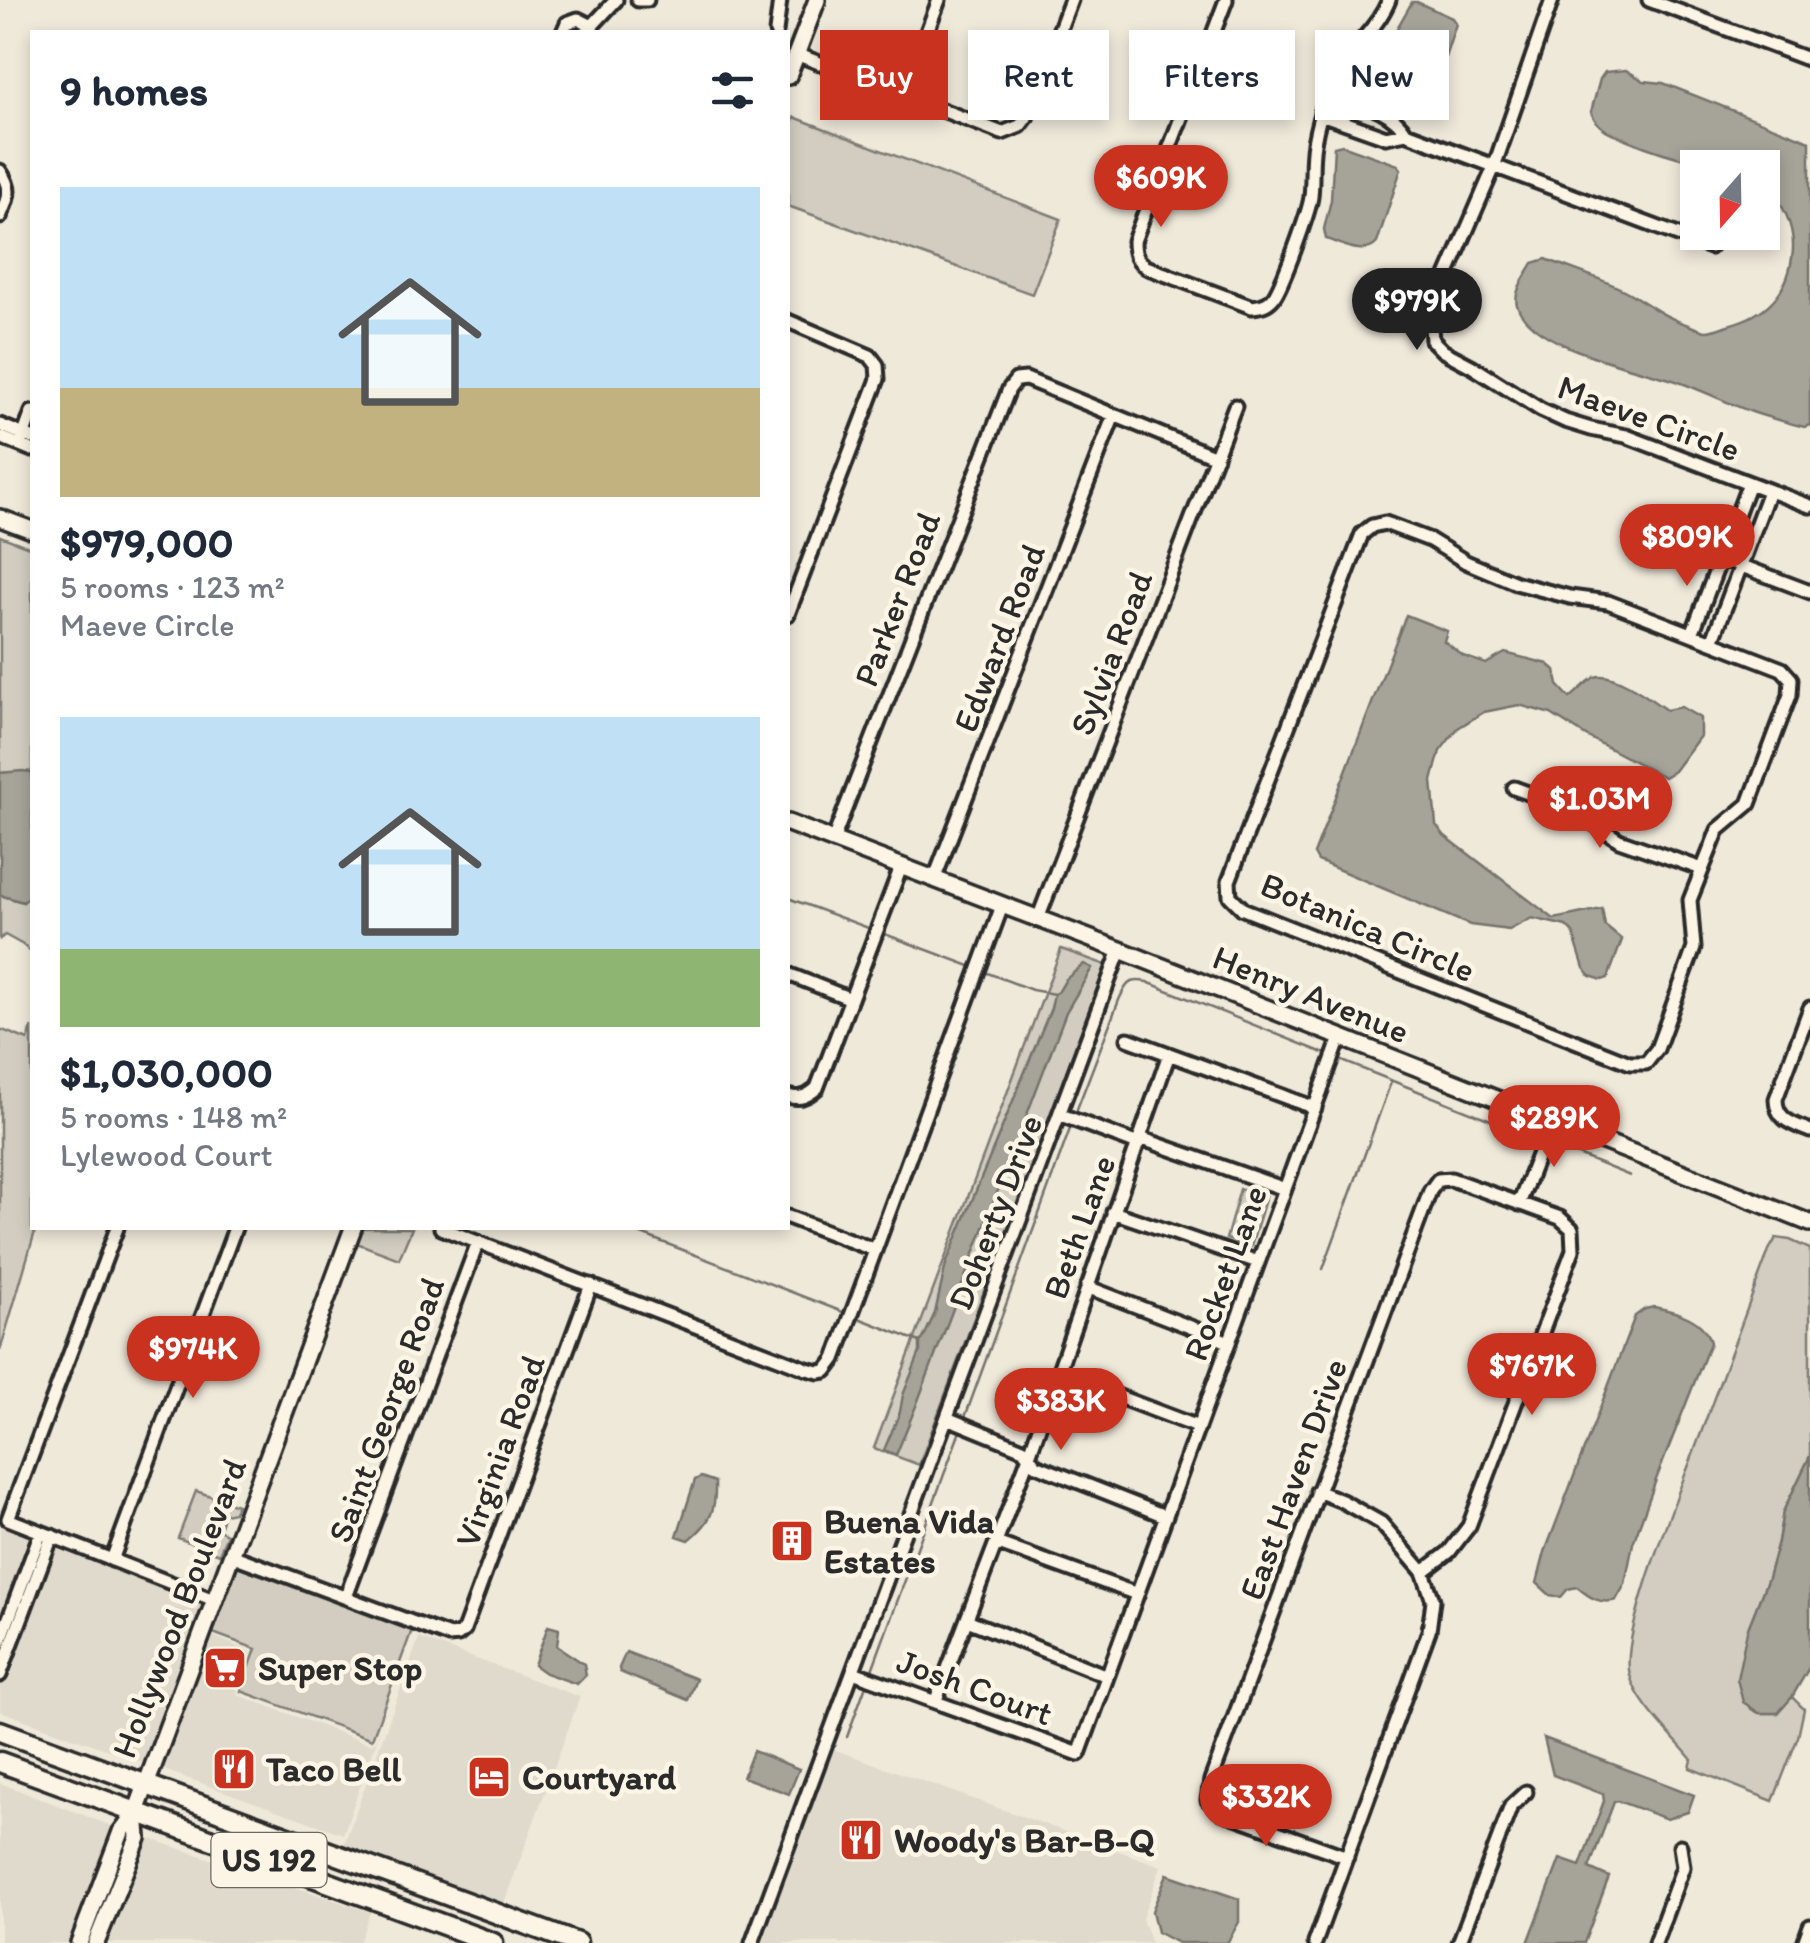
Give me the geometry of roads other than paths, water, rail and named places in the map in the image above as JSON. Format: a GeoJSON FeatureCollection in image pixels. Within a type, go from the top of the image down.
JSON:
{"type":"FeatureCollection","features":[{"type":"Feature","properties":{"kind":"main road","name":"US 192"},"geometry":{"type":"LineString","coordinates":[[0,1731],[577,1943]]}},
{"type":"Feature","properties":{"kind":"main road","name":"US 192"},"geometry":{"type":"LineString","coordinates":[[0,1762],[494,1943]]}},
{"type":"Feature","properties":{"kind":"main road"},"geometry":{"type":"LineString","coordinates":[[468,1933],[491,1929],[508,1918]]}},
{"type":"Feature","properties":{"kind":"main road"},"geometry":{"type":"LineString","coordinates":[[494,1943],[509,1932],[534,1928]]}},
{"type":"Feature","properties":{"kind":"street"},"geometry":{"type":"LineString","coordinates":[[564,30],[567,23],[582,20],[591,30],[616,0]]}},
{"type":"Feature","properties":{"kind":"street"},"geometry":{"type":"LineString","coordinates":[[638,0],[647,0]]}},
{"type":"Feature","properties":{"kind":"street"},"geometry":{"type":"LineString","coordinates":[[776,30],[780,0]]}},
{"type":"Feature","properties":{"kind":"street"},"geometry":{"type":"LineString","coordinates":[[790,70],[817,0]]}},
{"type":"Feature","properties":{"kind":"street"},"geometry":{"type":"LineString","coordinates":[[927,30],[938,0]]}},
{"type":"Feature","properties":{"kind":"street"},"geometry":{"type":"LineString","coordinates":[[948,112],[1002,133],[1020,126],[1071,0]]}},
{"type":"Feature","properties":{"kind":"street"},"geometry":{"type":"LineString","coordinates":[[1226,0],[1134,241],[1136,260],[1252,307],[1264,306],[1276,293],[1308,210],[1320,120]]}},
{"type":"Feature","properties":{"kind":"street"},"geometry":{"type":"LineString","coordinates":[[1371,30],[1388,0]]}},
{"type":"Feature","properties":{"kind":"street","name":"Maeve Circle"},"geometry":{"type":"LineString","coordinates":[[1552,0],[1494,167],[1444,283],[1432,340],[1442,352],[1553,416],[1626,436],[1810,506]]}},
{"type":"Feature","properties":{"kind":"street"},"geometry":{"type":"LineString","coordinates":[[1649,0],[1810,60]]}},
{"type":"Feature","properties":{"kind":"street"},"geometry":{"type":"LineString","coordinates":[[796,54],[820,63]]}},
{"type":"Feature","properties":{"kind":"street"},"geometry":{"type":"LineString","coordinates":[[1339,120],[1386,136],[1406,133],[1680,236]]}},
{"type":"Feature","properties":{"kind":"street"},"geometry":{"type":"LineString","coordinates":[[1395,120],[1406,133]]}},
{"type":"Feature","properties":{"kind":"street"},"geometry":{"type":"LineString","coordinates":[[0,170],[9,194],[0,217]]}},
{"type":"Feature","properties":{"kind":"street"},"geometry":{"type":"LineString","coordinates":[[790,322],[870,356],[877,365],[878,378],[790,609]]}},
{"type":"Feature","properties":{"kind":"street","name":"Parker Road"},"geometry":{"type":"LineString","coordinates":[[833,840],[1008,388],[1016,380],[1026,379],[1114,415]]}},
{"type":"Feature","properties":{"kind":"street","name":"Sylvia Road"},"geometry":{"type":"LineString","coordinates":[[1038,919],[1235,406]]}},
{"type":"Feature","properties":{"kind":"street"},"geometry":{"type":"LineString","coordinates":[[1114,415],[1216,457]]}},
{"type":"Feature","properties":{"kind":"street","name":"Edward Road"},"geometry":{"type":"LineString","coordinates":[[934,880],[1114,415]]}},
{"type":"Feature","properties":{"kind":"street"},"geometry":{"type":"LineString","coordinates":[[0,426],[27,442]]}},
{"type":"Feature","properties":{"kind":"street"},"geometry":{"type":"LineString","coordinates":[[0,437],[27,442]]}},
{"type":"Feature","properties":{"kind":"street","name":"Maeve Circle"},"geometry":{"type":"LineString","coordinates":[[1721,558],[1750,483]]}},
{"type":"Feature","properties":{"kind":"street","name":"Maeve Circle"},"geometry":{"type":"LineString","coordinates":[[1740,565],[1770,491]]}},
{"type":"Feature","properties":{"kind":"street"},"geometry":{"type":"LineString","coordinates":[[0,518],[30,529]]}},
{"type":"Feature","properties":{"kind":"street","name":"Botanica Circle"},"geometry":{"type":"LineString","coordinates":[[1386,523],[1430,540],[1466,562],[1516,583],[1570,598],[1608,602],[1712,642],[1782,669],[1791,678],[1790,695],[1749,804],[1718,830],[1702,869],[1690,900],[1694,948],[1657,1049],[1646,1063],[1630,1063],[1242,909],[1230,896],[1229,881],[1362,534],[1372,526],[1386,523]]}},
{"type":"Feature","properties":{"kind":"street"},"geometry":{"type":"LineString","coordinates":[[1734,524],[1754,531]]}},
{"type":"Feature","properties":{"kind":"street"},"geometry":{"type":"LineString","coordinates":[[1692,634],[1721,558],[1810,592]]}},
{"type":"Feature","properties":{"kind":"street"},"geometry":{"type":"LineString","coordinates":[[1712,642],[1740,565]]}},
{"type":"Feature","properties":{"kind":"street"},"geometry":{"type":"LineString","coordinates":[[1706,598],[1725,605]]}},
{"type":"Feature","properties":{"kind":"street"},"geometry":{"type":"LineString","coordinates":[[1514,788],[1574,810],[1619,840],[1702,869]]}},
{"type":"Feature","properties":{"kind":"street","name":"Henry Avenue"},"geometry":{"type":"LineString","coordinates":[[790,823],[1810,1224]]}},
{"type":"Feature","properties":{"kind":"street"},"geometry":{"type":"LineString","coordinates":[[790,1097],[808,1096],[817,1088],[901,867]]}},
{"type":"Feature","properties":{"kind":"street"},"geometry":{"type":"LineString","coordinates":[[445,1230],[807,1370],[826,1371],[835,1359],[1002,906]]}},
{"type":"Feature","properties":{"kind":"street","name":"Doherty Drive"},"geometry":{"type":"LineString","coordinates":[[752,1943],[1120,950]]}},
{"type":"Feature","properties":{"kind":"street"},"geometry":{"type":"LineString","coordinates":[[790,975],[851,999]]}},
{"type":"Feature","properties":{"kind":"street"},"geometry":{"type":"LineString","coordinates":[[1810,1008],[1776,1106],[1783,1118],[1810,1131]]}},
{"type":"Feature","properties":{"kind":"street","name":"Rocket Lane"},"geometry":{"type":"LineString","coordinates":[[1079,1754],[1340,1038]]}},
{"type":"Feature","properties":{"kind":"street"},"geometry":{"type":"LineString","coordinates":[[1128,1039],[1314,1108]]}},
{"type":"Feature","properties":{"kind":"street","name":"Beth Lane"},"geometry":{"type":"LineString","coordinates":[[936,1700],[1029,1456],[1169,1054]]}},
{"type":"Feature","properties":{"kind":"street"},"geometry":{"type":"LineString","coordinates":[[1060,1114],[1285,1189]]}},
{"type":"Feature","properties":{"kind":"street"},"geometry":{"type":"LineString","coordinates":[[1423,1572],[1449,1552],[1469,1526],[1573,1250],[1572,1230],[1560,1218],[1519,1204],[1551,1122]]}},
{"type":"Feature","properties":{"kind":"street","name":"East Haven Drive"},"geometry":{"type":"LineString","coordinates":[[1347,1857],[1222,1812],[1208,1800],[1211,1780],[1430,1192],[1438,1180],[1451,1179],[1519,1204]]}},
{"type":"Feature","properties":{"kind":"street"},"geometry":{"type":"LineString","coordinates":[[1113,1212],[1258,1262]]}},
{"type":"Feature","properties":{"kind":"street"},"geometry":{"type":"LineString","coordinates":[[790,1218],[875,1250]]}},
{"type":"Feature","properties":{"kind":"street"},"geometry":{"type":"LineString","coordinates":[[116,1230],[8,1518],[214,1600]]}},
{"type":"Feature","properties":{"kind":"street"},"geometry":{"type":"LineString","coordinates":[[112,1560],[234,1230]]}},
{"type":"Feature","properties":{"kind":"street","name":"Hollywood Boulevard"},"geometry":{"type":"LineString","coordinates":[[136,1812],[352,1230]]}},
{"type":"Feature","properties":{"kind":"street","name":"Saint George Road"},"geometry":{"type":"LineString","coordinates":[[346,1597],[478,1242]]}},
{"type":"Feature","properties":{"kind":"street","name":"Virginia Road"},"geometry":{"type":"LineString","coordinates":[[346,1597],[449,1636],[464,1630],[591,1285]]}},
{"type":"Feature","properties":{"kind":"street"},"geometry":{"type":"LineString","coordinates":[[1087,1287],[1229,1342]]}},
{"type":"Feature","properties":{"kind":"street"},"geometry":{"type":"LineString","coordinates":[[1056,1373],[1198,1427]]}},
{"type":"Feature","properties":{"kind":"street"},"geometry":{"type":"LineString","coordinates":[[947,1418],[1023,1449],[1036,1465],[1166,1516]]}},
{"type":"Feature","properties":{"kind":"street"},"geometry":{"type":"LineString","coordinates":[[1315,1943],[1429,1631],[1433,1600],[1423,1572],[1380,1522],[1317,1492]]}},
{"type":"Feature","properties":{"kind":"street"},"geometry":{"type":"LineString","coordinates":[[0,1642],[46,1534]]}},
{"type":"Feature","properties":{"kind":"street"},"geometry":{"type":"LineString","coordinates":[[0,1674],[46,1534]]}},
{"type":"Feature","properties":{"kind":"street"},"geometry":{"type":"LineString","coordinates":[[996,1543],[1137,1594]]}},
{"type":"Feature","properties":{"kind":"street"},"geometry":{"type":"LineString","coordinates":[[231,1555],[346,1597]]}},
{"type":"Feature","properties":{"kind":"street"},"geometry":{"type":"LineString","coordinates":[[967,1620],[1107,1676]]}},
{"type":"Feature","properties":{"kind":"street","name":"Josh Court"},"geometry":{"type":"LineString","coordinates":[[852,1672],[1079,1754]]}},
{"type":"Feature","properties":{"kind":"street"},"geometry":{"type":"LineString","coordinates":[[1459,1943],[1511,1806],[1526,1792]]}},
{"type":"Feature","properties":{"kind":"street"},"geometry":{"type":"LineString","coordinates":[[79,1943],[121,1832],[136,1812]]}},
{"type":"Feature","properties":{"kind":"street"},"geometry":{"type":"LineString","coordinates":[[96,1943],[138,1838],[136,1812]]}},
{"type":"Feature","properties":{"kind":"street"},"geometry":{"type":"LineString","coordinates":[[1655,1943],[1683,1867],[1680,1846]]}},
{"type":"Feature","properties":{"kind":"street"},"geometry":{"type":"LineString","coordinates":[[1804,1943],[1810,1926]]}},
{"type":"Feature","properties":{"kind":"waterway"},"geometry":{"type":"LineString","coordinates":[[790,899],[871,929]]}},
{"type":"Feature","properties":{"kind":"waterway"},"geometry":{"type":"LineString","coordinates":[[882,933],[973,967]]}},
{"type":"Feature","properties":{"kind":"waterway"},"geometry":{"type":"LineString","coordinates":[[985,972],[1054,994]]}},
{"type":"Feature","properties":{"kind":"waterway"},"geometry":{"type":"LineString","coordinates":[[1077,1109],[1119,1000],[1126,987],[1136,981],[1147,982],[1326,1054]]}},
{"type":"Feature","properties":{"kind":"waterway"},"geometry":{"type":"LineString","coordinates":[[1340,1060],[1536,1138]]}},
{"type":"Feature","properties":{"kind":"waterway"},"geometry":{"type":"LineString","coordinates":[[1323,1269],[1391,1082]]}},
{"type":"Feature","properties":{"kind":"waterway"},"geometry":{"type":"LineString","coordinates":[[964,1420],[1071,1126]]}},
{"type":"Feature","properties":{"kind":"waterway"},"geometry":{"type":"LineString","coordinates":[[1551,1144],[1630,1176]]}},
{"type":"Feature","properties":{"kind":"waterway"},"geometry":{"type":"LineString","coordinates":[[631,1230],[848,1314]]}},
{"type":"Feature","properties":{"kind":"waterway"},"geometry":{"type":"LineString","coordinates":[[856,1317],[920,1342]]}},
{"type":"Feature","properties":{"kind":"waterway"},"geometry":{"type":"LineString","coordinates":[[872,1670],[960,1431]]}},
{"type":"Feature","properties":{"kind":"waterway"},"geometry":{"type":"LineString","coordinates":[[847,1737],[866,1685]]}},
{"type":"Feature","properties":{"kind":"place","name":"Buena Vida Estates"},"geometry":{"type":"Point","coordinates":[792,1541]}},
{"type":"Feature","properties":{"kind":"place","name":"Super Stop"},"geometry":{"type":"Point","coordinates":[225,1668]}},
{"type":"Feature","properties":{"kind":"place","name":"Taco Bell"},"geometry":{"type":"Point","coordinates":[234,1769]}},
{"type":"Feature","properties":{"kind":"place","name":"Courtyard"},"geometry":{"type":"Point","coordinates":[489,1777]}},
{"type":"Feature","properties":{"kind":"place","name":"Woody's Bar-B-Q"},"geometry":{"type":"Point","coordinates":[861,1840]}}]}
